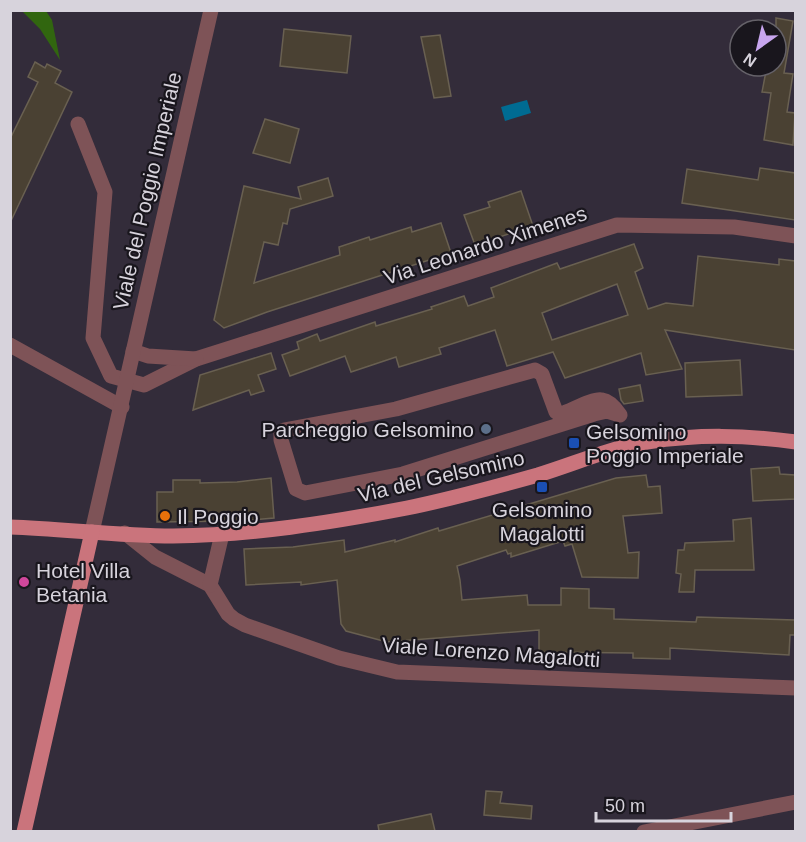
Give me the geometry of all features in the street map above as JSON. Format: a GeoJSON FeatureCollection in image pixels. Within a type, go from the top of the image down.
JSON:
{"type":"FeatureCollection","features":[{"type":"Feature","properties":{"kind":"main road","name":"Via del Gelsomino"},"geometry":{"type":"LineString","coordinates":[[10,527],[148,536],[222,534],[320,524],[410,507],[538,474],[644,442],[724,435],[795,442]]}},
{"type":"Feature","properties":{"kind":"main road","name":"Viale del Poggio Imperiale"},"geometry":{"type":"LineString","coordinates":[[24,831],[92,532]]}},
{"type":"Feature","properties":{"kind":"street","name":"Viale del Poggio Imperiale"},"geometry":{"type":"LineString","coordinates":[[92,532],[210,10]]}},
{"type":"Feature","properties":{"kind":"street","name":"Viale del Poggio Imperiale"},"geometry":{"type":"LineString","coordinates":[[78,124],[105,192],[93,338],[111,376],[126,381]]}},
{"type":"Feature","properties":{"kind":"street","name":"Via Leonardo Ximenes"},"geometry":{"type":"LineString","coordinates":[[126,381],[144,385],[196,359],[617,225],[734,227],[795,236]]}},
{"type":"Feature","properties":{"kind":"street"},"geometry":{"type":"LineString","coordinates":[[10,345],[122,407]]}},
{"type":"Feature","properties":{"kind":"street","name":"Via Leonardo Ximenes"},"geometry":{"type":"LineString","coordinates":[[133,351],[148,356],[196,359]]}},
{"type":"Feature","properties":{"kind":"street"},"geometry":{"type":"LineString","coordinates":[[535,370],[542,374],[556,412],[561,414],[602,399],[611,404],[620,415],[607,411],[594,414],[403,474],[305,493],[296,489],[281,440],[281,434],[289,428],[396,409],[535,370]]}},
{"type":"Feature","properties":{"kind":"street"},"geometry":{"type":"LineString","coordinates":[[126,533],[155,557],[210,585],[222,534]]}},
{"type":"Feature","properties":{"kind":"street","name":"Viale Lorenzo Magalotti"},"geometry":{"type":"LineString","coordinates":[[210,585],[234,620],[339,658],[397,672],[795,688]]}},
{"type":"Feature","properties":{"kind":"street"},"geometry":{"type":"LineString","coordinates":[[644,831],[795,802]]}},
{"type":"Feature","properties":{"kind":"green space"},"geometry":{"type":"Polygon","coordinates":[[[22,11],[46,11],[52,20],[60,60],[40,29],[22,11]]]}},
{"type":"Feature","properties":{"kind":"water"},"geometry":{"type":"Polygon","coordinates":[[[527,100],[531,113],[505,121],[501,107],[527,100]]]}},
{"type":"Feature","properties":{"kind":"building"},"geometry":{"type":"Polygon","coordinates":[[[788,20],[793,21],[788,50],[788,20]]]}},
{"type":"Feature","properties":{"kind":"building"},"geometry":{"type":"Polygon","coordinates":[[[284,29],[351,36],[347,73],[280,66],[284,29]]]}},
{"type":"Feature","properties":{"kind":"building"},"geometry":{"type":"Polygon","coordinates":[[[440,35],[451,96],[434,98],[421,37],[440,35]]]}},
{"type":"Feature","properties":{"kind":"building"},"geometry":{"type":"Polygon","coordinates":[[[35,62],[45,68],[47,64],[61,71],[55,83],[72,92],[10,223],[10,139],[38,82],[28,77],[35,62]]]}},
{"type":"Feature","properties":{"kind":"building"},"geometry":{"type":"Polygon","coordinates":[[[788,73],[793,74],[787,112],[795,113],[793,145],[764,140],[771,93],[762,92],[765,78],[788,78],[788,73]]]}},
{"type":"Feature","properties":{"kind":"building"},"geometry":{"type":"Polygon","coordinates":[[[265,119],[299,129],[290,163],[253,153],[265,119]]]}},
{"type":"Feature","properties":{"kind":"building"},"geometry":{"type":"Polygon","coordinates":[[[760,168],[795,173],[795,220],[682,203],[687,169],[758,180],[760,168]]]}},
{"type":"Feature","properties":{"kind":"building"},"geometry":{"type":"Polygon","coordinates":[[[328,178],[333,196],[290,209],[287,224],[283,223],[278,245],[264,242],[254,283],[340,255],[339,247],[411,227],[412,232],[441,223],[451,253],[224,328],[214,320],[244,186],[301,199],[298,187],[328,178]]]}},
{"type":"Feature","properties":{"kind":"building"},"geometry":{"type":"Polygon","coordinates":[[[521,191],[533,226],[475,245],[464,215],[490,207],[488,202],[521,191]]]}},
{"type":"Feature","properties":{"kind":"building"},"geometry":{"type":"Polygon","coordinates":[[[634,244],[643,268],[635,272],[648,309],[666,303],[693,306],[698,256],[779,265],[779,259],[795,261],[795,350],[665,330],[682,369],[646,375],[641,353],[565,378],[553,352],[507,366],[495,330],[439,348],[441,354],[399,367],[396,357],[351,372],[345,356],[290,376],[282,355],[299,349],[297,342],[317,334],[320,341],[375,322],[376,326],[432,309],[431,307],[464,296],[468,306],[494,297],[491,288],[557,263],[560,269],[634,244]],[[617,284],[542,313],[552,340],[628,315],[617,284]]]}},
{"type":"Feature","properties":{"kind":"building"},"geometry":{"type":"Polygon","coordinates":[[[271,353],[276,369],[258,375],[264,391],[251,395],[249,390],[193,410],[200,375],[271,353]]]}},
{"type":"Feature","properties":{"kind":"building"},"geometry":{"type":"Polygon","coordinates":[[[740,360],[742,395],[686,397],[685,363],[740,360]]]}},
{"type":"Feature","properties":{"kind":"building"},"geometry":{"type":"Polygon","coordinates":[[[640,385],[643,401],[624,404],[619,389],[640,385]]]}},
{"type":"Feature","properties":{"kind":"building"},"geometry":{"type":"Polygon","coordinates":[[[779,467],[780,474],[795,475],[795,499],[753,501],[751,469],[779,467]]]}},
{"type":"Feature","properties":{"kind":"building"},"geometry":{"type":"Polygon","coordinates":[[[646,475],[648,487],[660,486],[662,513],[623,516],[628,553],[639,552],[638,578],[582,577],[572,544],[565,546],[563,541],[511,557],[511,553],[508,554],[506,550],[457,566],[462,600],[527,595],[528,605],[561,605],[561,588],[589,589],[589,608],[614,609],[614,619],[696,622],[697,617],[795,620],[795,635],[790,635],[789,655],[670,648],[670,659],[633,658],[633,653],[539,652],[539,630],[387,642],[346,631],[341,624],[337,580],[301,585],[301,582],[246,585],[244,549],[293,547],[344,540],[345,552],[395,540],[395,542],[438,528],[439,531],[616,478],[646,475]]]}},
{"type":"Feature","properties":{"kind":"building"},"geometry":{"type":"Polygon","coordinates":[[[271,478],[274,518],[157,522],[157,492],[173,492],[173,480],[200,480],[200,483],[271,478]]]}},
{"type":"Feature","properties":{"kind":"building"},"geometry":{"type":"Polygon","coordinates":[[[751,518],[754,570],[695,570],[694,592],[679,592],[681,574],[676,573],[678,550],[684,550],[685,543],[734,541],[733,520],[751,518]]]}},
{"type":"Feature","properties":{"kind":"building"},"geometry":{"type":"Polygon","coordinates":[[[486,791],[502,792],[500,803],[532,806],[531,819],[484,815],[486,791]]]}},
{"type":"Feature","properties":{"kind":"building"},"geometry":{"type":"Polygon","coordinates":[[[431,814],[435,831],[379,831],[378,825],[431,814]]]}},
{"type":"Feature","properties":{"kind":"place","name":"Parcheggio Gelsomino"},"geometry":{"type":"Point","coordinates":[486,429]}},
{"type":"Feature","properties":{"kind":"place","name":"Gelsomino Poggio Imperiale"},"geometry":{"type":"Point","coordinates":[574,443]}},
{"type":"Feature","properties":{"kind":"place","name":"Gelsomino Magalotti"},"geometry":{"type":"Point","coordinates":[542,487]}},
{"type":"Feature","properties":{"kind":"place","name":"Il Poggio"},"geometry":{"type":"Point","coordinates":[165,516]}},
{"type":"Feature","properties":{"kind":"place","name":"Hotel Villa Betania"},"geometry":{"type":"Point","coordinates":[24,582]}}]}
